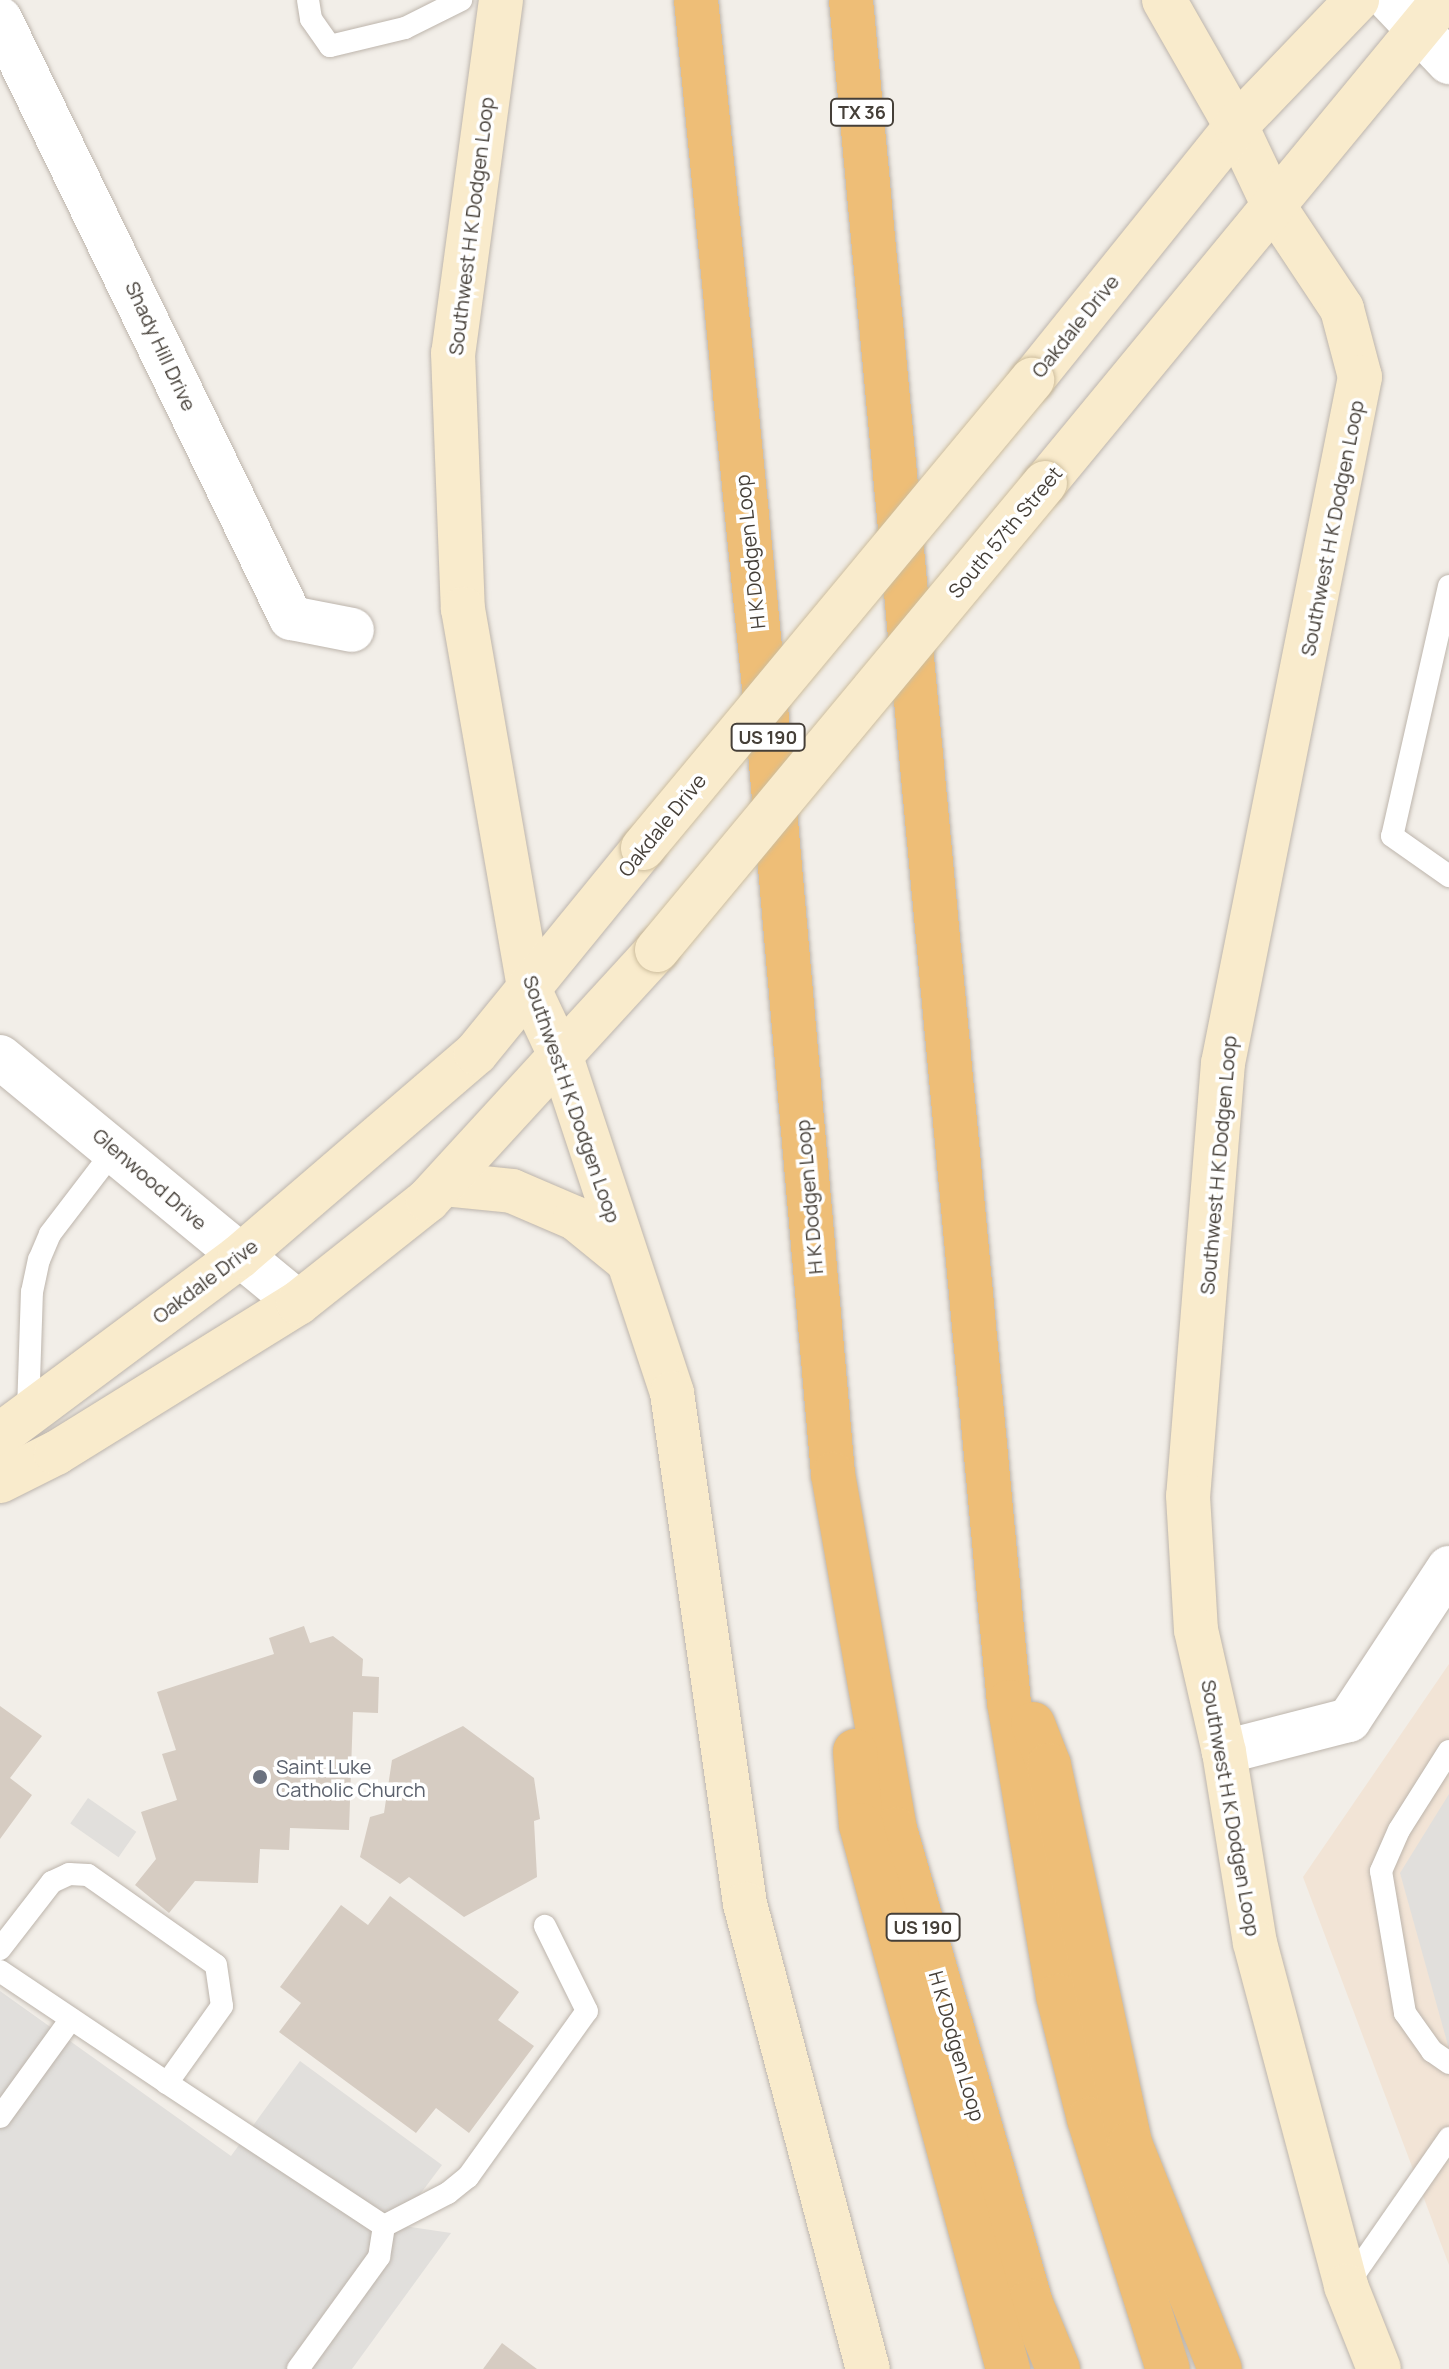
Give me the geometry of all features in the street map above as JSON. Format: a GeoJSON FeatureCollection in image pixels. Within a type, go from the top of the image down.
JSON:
{"type":"FeatureCollection","features":[{"type":"Feature","properties":{"kind":"highway","name":"H K Dodgen Loop"},"geometry":{"type":"LineString","coordinates":[[696,0],[765,702],[833,1474],[895,1829],[1030,2301],[1058,2369]]}},
{"type":"Feature","properties":{"kind":"highway","name":"TX 36"},"geometry":{"type":"LineString","coordinates":[[851,0],[872,224]]}},
{"type":"Feature","properties":{"kind":"highway"},"geometry":{"type":"LineString","coordinates":[[868,0],[872,224],[1009,1702],[1058,1996],[1089,2119],[1168,2369]]}},
{"type":"Feature","properties":{"kind":"highway"},"geometry":{"type":"LineString","coordinates":[[833,1474],[861,1825],[1008,2369]]}},
{"type":"Feature","properties":{"kind":"highway"},"geometry":{"type":"LineString","coordinates":[[1006,1656],[1049,1765],[1130,2143],[1220,2369]]}},
{"type":"Feature","properties":{"kind":"main road","name":"Southwest H K Dodgen Loop"},"geometry":{"type":"LineString","coordinates":[[501,0],[453,353],[463,609],[529,989],[561,1057],[672,1393],[745,1904],[868,2369]]}},
{"type":"Feature","properties":{"kind":"main road","name":"Southwest H K Dodgen Loop"},"geometry":{"type":"LineString","coordinates":[[1164,0],[1236,126],[1275,208],[1342,309],[1360,377],[1223,1063],[1188,1496],[1196,1630],[1224,1752],[1255,1943],[1346,2286],[1379,2369]]}},
{"type":"Feature","properties":{"kind":"main road"},"geometry":{"type":"LineString","coordinates":[[1236,126],[1357,0]]}},
{"type":"Feature","properties":{"kind":"main road","name":"South 57th Street"},"geometry":{"type":"LineString","coordinates":[[561,1057],[657,950],[1275,208],[1417,10]]}},
{"type":"Feature","properties":{"kind":"main road","name":"Oakdale Drive"},"geometry":{"type":"LineString","coordinates":[[14,1423],[240,1256],[476,1053],[1032,380],[1236,126]]}},
{"type":"Feature","properties":{"kind":"main road"},"geometry":{"type":"LineString","coordinates":[[0,1481],[56,1453],[298,1303],[444,1184],[561,1057]]}},
{"type":"Feature","properties":{"kind":"main road"},"geometry":{"type":"LineString","coordinates":[[444,1184],[512,1191],[575,1218],[628,1261]]}},
{"type":"Feature","properties":{"kind":"street"},"geometry":{"type":"LineString","coordinates":[[1417,10],[1449,62]]}},
{"type":"Feature","properties":{"kind":"street","name":"Shady Hill Drive"},"geometry":{"type":"LineString","coordinates":[[0,19],[291,618],[352,630]]}},
{"type":"Feature","properties":{"kind":"street","name":"Glenwood Drive"},"geometry":{"type":"LineString","coordinates":[[0,1057],[298,1303]]}},
{"type":"Feature","properties":{"kind":"street"},"geometry":{"type":"LineString","coordinates":[[1224,1752],[1349,1720],[1449,1568]]}},
{"type":"Feature","properties":{"kind":"lane"},"geometry":{"type":"LineString","coordinates":[[308,0],[311,19],[330,46],[405,28],[461,0]]}},
{"type":"Feature","properties":{"kind":"lane"},"geometry":{"type":"LineString","coordinates":[[1449,586],[1444,632],[1392,836],[1449,876]]}},
{"type":"Feature","properties":{"kind":"lane"},"geometry":{"type":"LineString","coordinates":[[14,1423],[39,1260],[50,1234],[115,1149]]}},
{"type":"Feature","properties":{"kind":"lane"},"geometry":{"type":"LineString","coordinates":[[1449,1751],[1399,1830],[1381,1871],[1405,2013],[1432,2051],[1449,2063]]}},
{"type":"Feature","properties":{"kind":"lane"},"geometry":{"type":"LineString","coordinates":[[0,1949],[52,1882],[69,1874],[88,1875],[216,1965],[222,2006],[167,2083]]}},
{"type":"Feature","properties":{"kind":"lane"},"geometry":{"type":"LineString","coordinates":[[384,2226],[448,2193],[468,2177],[587,2011],[545,1926]]}},
{"type":"Feature","properties":{"kind":"lane"},"geometry":{"type":"LineString","coordinates":[[0,1971],[384,2226]]}},
{"type":"Feature","properties":{"kind":"lane"},"geometry":{"type":"LineString","coordinates":[[0,2117],[71,2019]]}},
{"type":"Feature","properties":{"kind":"lane"},"geometry":{"type":"LineString","coordinates":[[1346,2286],[1449,2138]]}},
{"type":"Feature","properties":{"kind":"lane"},"geometry":{"type":"LineString","coordinates":[[298,2369],[379,2257],[384,2226]]}},
{"type":"Feature","properties":{"kind":"shaded area"},"geometry":{"type":"Polygon","coordinates":[[[1449,1664],[1449,2265],[1303,1877],[1449,1664]]]}},
{"type":"Feature","properties":{"kind":"shaded area"},"geometry":{"type":"Polygon","coordinates":[[[1449,1794],[1449,2049],[1400,1873],[1449,1794]]]}},
{"type":"Feature","properties":{"kind":"shaded area"},"geometry":{"type":"Polygon","coordinates":[[[88,1798],[136,1832],[119,1857],[70,1823],[88,1798]]]}},
{"type":"Feature","properties":{"kind":"shaded area"},"geometry":{"type":"Polygon","coordinates":[[[0,1991],[231,2156],[300,2061],[442,2165],[397,2225],[451,2233],[352,2369],[0,2369],[0,1991]]]}},
{"type":"Feature","properties":{"kind":"building","name":"Saint Luke Catholic Church"},"geometry":{"type":"Polygon","coordinates":[[[304,1626],[310,1643],[333,1636],[363,1659],[362,1676],[379,1677],[378,1713],[353,1712],[349,1830],[290,1828],[289,1850],[260,1849],[258,1883],[195,1881],[169,1913],[135,1885],[156,1859],[141,1812],[177,1800],[162,1754],[176,1750],[157,1692],[274,1654],[269,1638],[304,1626]]]}},
{"type":"Feature","properties":{"kind":"building"},"geometry":{"type":"Polygon","coordinates":[[[0,1706],[42,1736],[10,1778],[32,1795],[0,1839],[0,1706]]]}},
{"type":"Feature","properties":{"kind":"building"},"geometry":{"type":"Polygon","coordinates":[[[463,1726],[534,1778],[540,1819],[534,1821],[537,1877],[464,1917],[409,1877],[400,1884],[360,1857],[370,1817],[384,1813],[392,1760],[463,1726]]]}},
{"type":"Feature","properties":{"kind":"building"},"geometry":{"type":"Polygon","coordinates":[[[390,1896],[519,1992],[498,2020],[534,2046],[469,2133],[436,2108],[416,2133],[279,2032],[301,2003],[280,1987],[341,1905],[368,1925],[390,1896]]]}},
{"type":"Feature","properties":{"kind":"building"},"geometry":{"type":"Polygon","coordinates":[[[502,2343],[537,2369],[483,2369],[502,2343]]]}},
{"type":"Feature","properties":{"kind":"place","name":"Saint Luke Catholic Church"},"geometry":{"type":"Point","coordinates":[260,1777]}}]}
